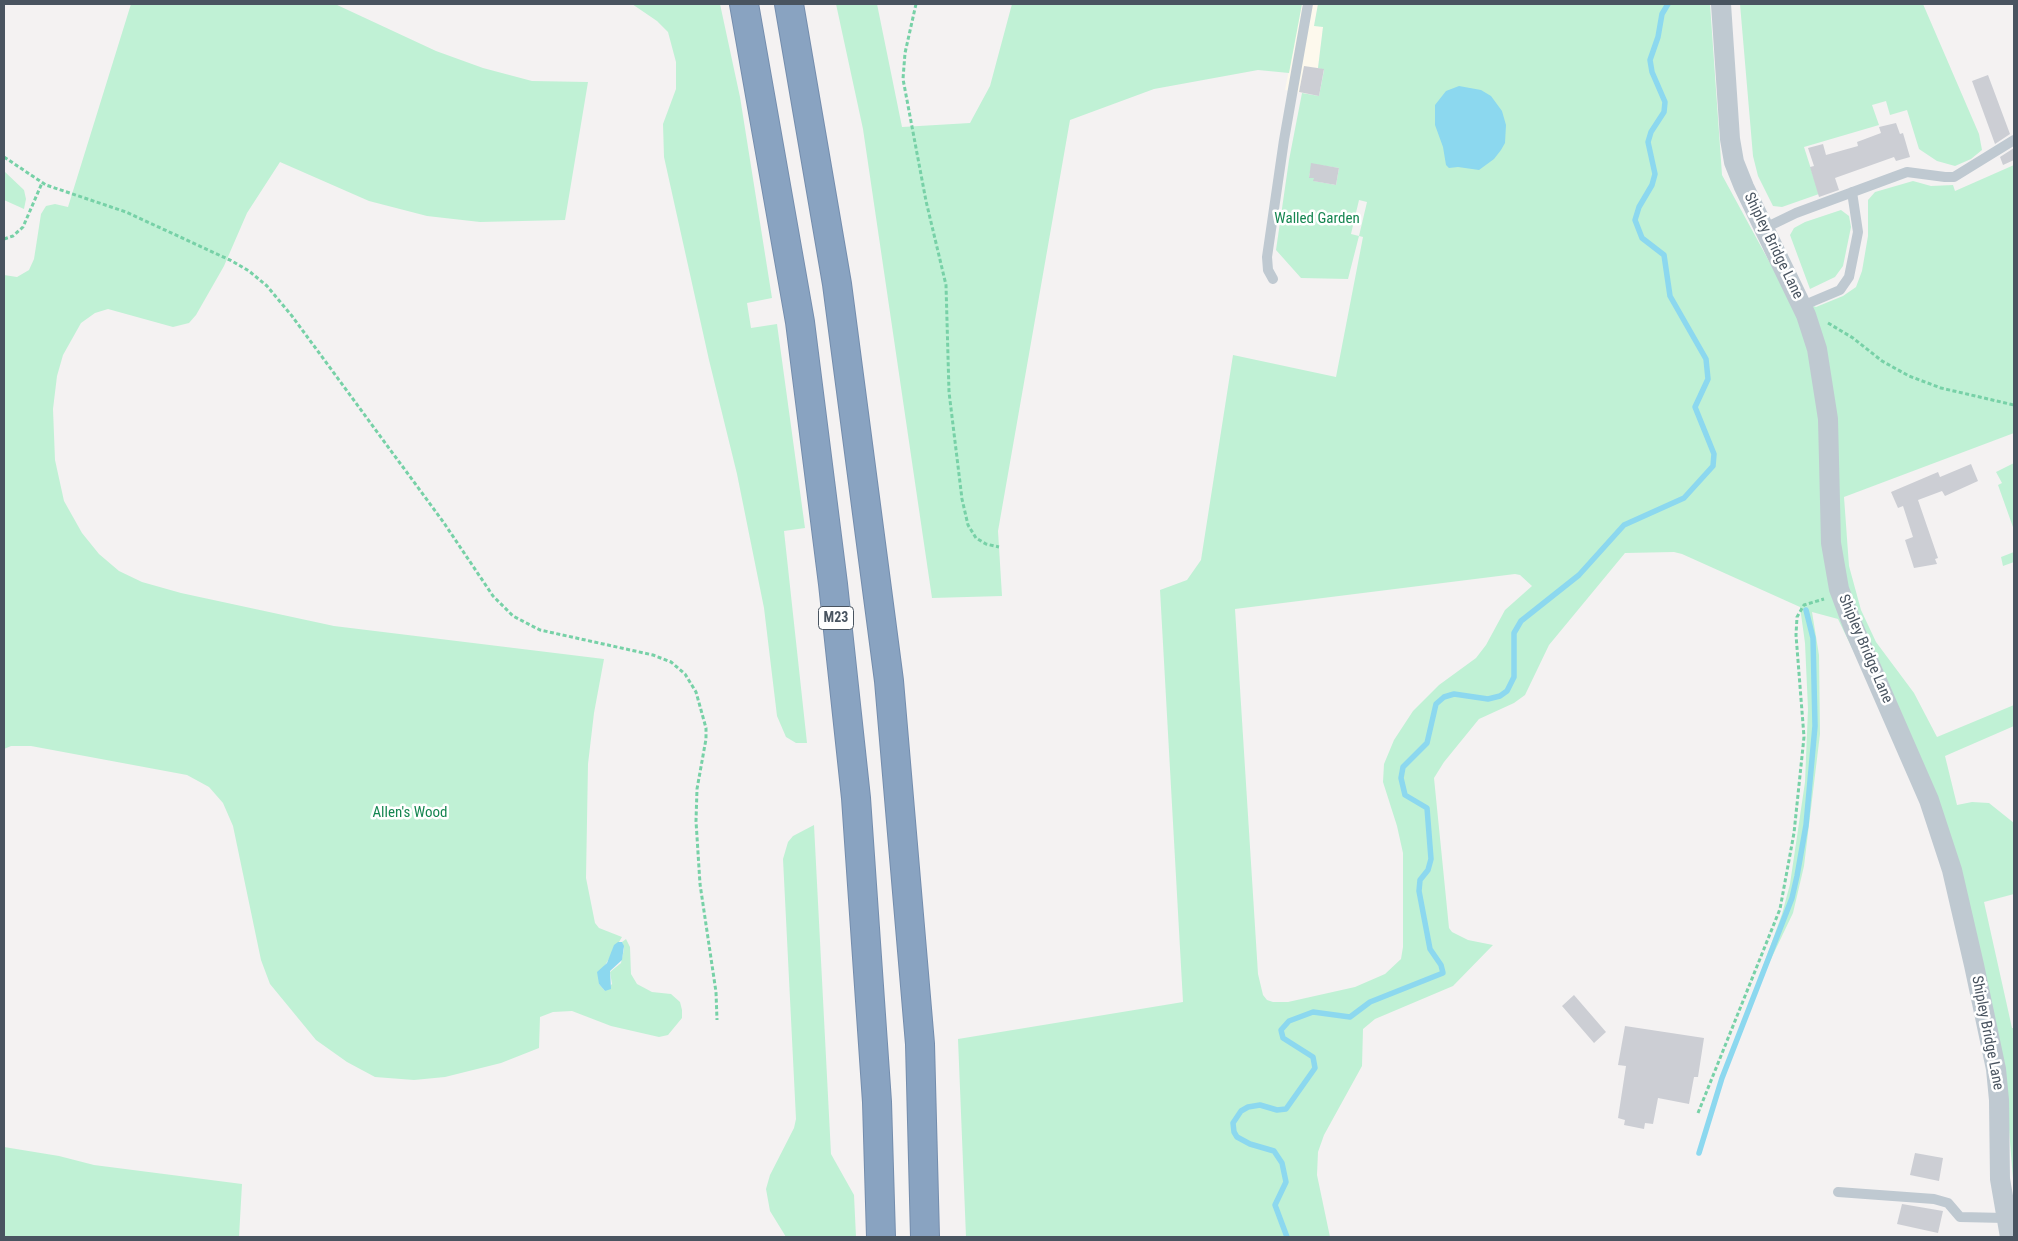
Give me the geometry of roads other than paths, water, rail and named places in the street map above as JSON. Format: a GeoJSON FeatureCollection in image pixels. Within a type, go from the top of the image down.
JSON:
{"type":"FeatureCollection","features":[{"type":"Feature","properties":{"kind":"highway","name":"M23"},"geometry":{"type":"LineString","coordinates":[[744,4],[800,322],[833,584],[856,798],[877,1102],[881,1237]]}},
{"type":"Feature","properties":{"kind":"highway"},"geometry":{"type":"LineString","coordinates":[[789,4],[837,284],[889,681],[920,1044],[925,1237]]}},
{"type":"Feature","properties":{"kind":"street","name":"Shipley Bridge Lane"},"geometry":{"type":"LineString","coordinates":[[1721,4],[1732,152],[1739,176],[1804,310],[1817,349],[1826,396],[1828,419],[1831,543],[1841,595],[1852,626],[1921,779],[1952,870],[1996,1068],[1999,1100],[2000,1179],[2008,1228]]}},
{"type":"Feature","properties":{"kind":"lane"},"geometry":{"type":"LineString","coordinates":[[1273,279],[1268,270],[1267,257],[1284,140],[1308,4]]}},
{"type":"Feature","properties":{"kind":"lane"},"geometry":{"type":"LineString","coordinates":[[1765,228],[1785,217],[1907,172],[1945,178],[1954,176],[2014,140]]}},
{"type":"Feature","properties":{"kind":"lane"},"geometry":{"type":"LineString","coordinates":[[1804,310],[1840,290],[1849,277],[1858,232],[1852,192]]}},
{"type":"Feature","properties":{"kind":"lane"},"geometry":{"type":"LineString","coordinates":[[1838,1192],[1934,1199],[1948,1203],[1962,1217],[2008,1228]]}},
{"type":"Feature","properties":{"kind":"water"},"geometry":{"type":"Polygon","coordinates":[[[1459,86],[1481,90],[1491,96],[1502,111],[1506,125],[1505,143],[1501,150],[1494,159],[1479,170],[1458,167],[1449,168],[1446,165],[1443,147],[1435,125],[1435,105],[1446,91],[1459,86]]]}},
{"type":"Feature","properties":{"kind":"water"},"geometry":{"type":"Polygon","coordinates":[[[622,942],[624,946],[622,960],[610,971],[611,989],[605,991],[599,984],[597,972],[607,963],[614,945],[622,942]]]}},
{"type":"Feature","properties":{"kind":"waterway"},"geometry":{"type":"LineString","coordinates":[[1287,1237],[1275,1205],[1286,1182],[1282,1163],[1274,1151],[1250,1144],[1237,1137],[1234,1132],[1233,1123],[1241,1111],[1248,1107],[1260,1105],[1277,1110],[1286,1109],[1315,1068],[1313,1057],[1283,1038],[1281,1030],[1289,1021],[1313,1012],[1350,1017],[1370,1002],[1443,973],[1441,965],[1430,949],[1419,891],[1420,880],[1428,870],[1431,859],[1427,808],[1405,795],[1401,778],[1403,767],[1427,743],[1436,704],[1444,697],[1454,694],[1488,699],[1500,696],[1507,691],[1514,677],[1514,633],[1521,621],[1579,575],[1624,525],[1684,498],[1713,466],[1714,454],[1695,407],[1708,379],[1706,359],[1670,296],[1664,255],[1642,238],[1635,220],[1639,207],[1652,185],[1655,174],[1648,142],[1651,132],[1664,112],[1665,102],[1652,72],[1650,60],[1658,37],[1662,14],[1668,4]]}},
{"type":"Feature","properties":{"kind":"waterway"},"geometry":{"type":"LineString","coordinates":[[1699,1153],[1722,1078],[1792,898],[1797,876],[1806,825],[1815,726],[1813,638],[1806,610]]}},
{"type":"Feature","properties":{"kind":"park label","name":"Walled Garden"},"geometry":{"type":"Point","coordinates":[1317,219]}},
{"type":"Feature","properties":{"kind":"park label","name":"Allen's Wood"},"geometry":{"type":"Point","coordinates":[410,813]}}]}
